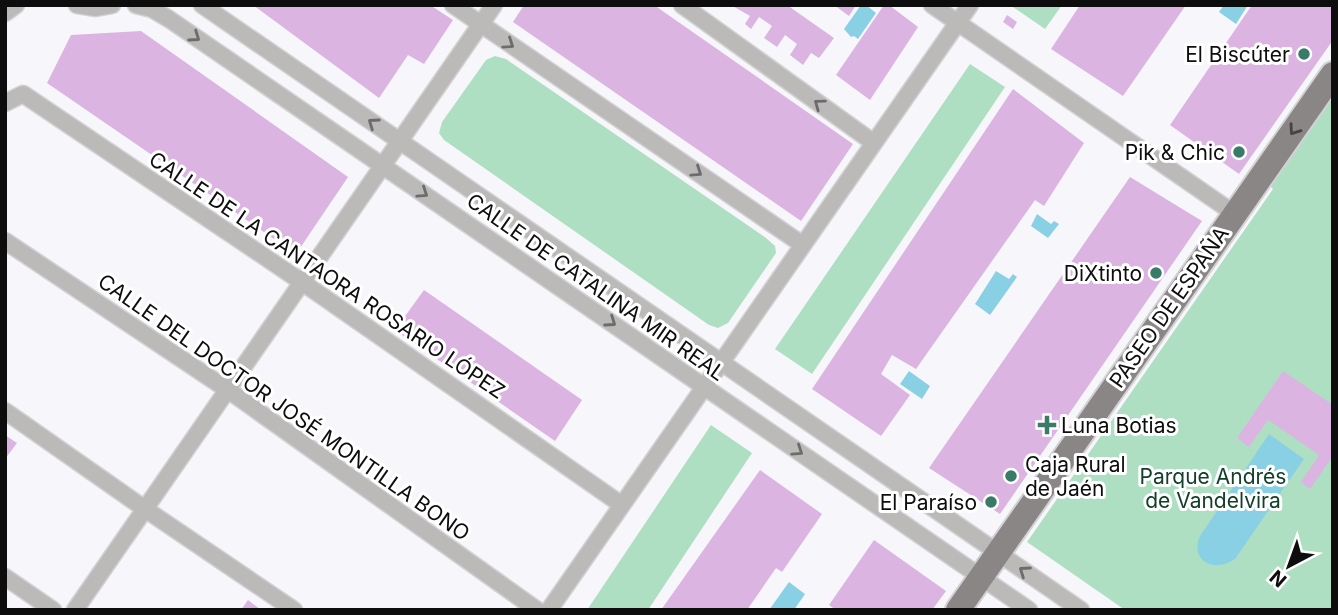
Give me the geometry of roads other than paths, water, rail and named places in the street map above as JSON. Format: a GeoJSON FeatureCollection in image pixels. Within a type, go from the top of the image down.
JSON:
{"type":"FeatureCollection","features":[{"type":"Feature","properties":{"kind":"main road","name":"PASEO DE ESPAÑA"},"geometry":{"type":"LineString","coordinates":[[958,610],[1333,74]]}},
{"type":"Feature","properties":{"kind":"street"},"geometry":{"type":"LineString","coordinates":[[5,13],[16,5]]}},
{"type":"Feature","properties":{"kind":"street"},"geometry":{"type":"LineString","coordinates":[[77,5],[95,8],[112,5]]}},
{"type":"Feature","properties":{"kind":"street","name":"CALLE DE CATALINA MIR REAL"},"geometry":{"type":"LineString","coordinates":[[136,5],[152,9],[169,19],[1029,610]]}},
{"type":"Feature","properties":{"kind":"street","name":"CALLE DE CATALINA MIR REAL"},"geometry":{"type":"LineString","coordinates":[[202,5],[1080,610]]}},
{"type":"Feature","properties":{"kind":"street"},"geometry":{"type":"LineString","coordinates":[[453,5],[803,245]]}},
{"type":"Feature","properties":{"kind":"street"},"geometry":{"type":"LineString","coordinates":[[75,610],[494,5]]}},
{"type":"Feature","properties":{"kind":"street"},"geometry":{"type":"LineString","coordinates":[[682,5],[874,143]]}},
{"type":"Feature","properties":{"kind":"street"},"geometry":{"type":"LineString","coordinates":[[932,5],[1234,214]]}},
{"type":"Feature","properties":{"kind":"street"},"geometry":{"type":"LineString","coordinates":[[549,610],[970,5]]}},
{"type":"Feature","properties":{"kind":"street","name":"CALLE DE LA CANTAORA ROSARIO LÓPEZ"},"geometry":{"type":"LineString","coordinates":[[5,103],[23,94],[302,282],[622,505]]}},
{"type":"Feature","properties":{"kind":"street","name":"CALLE DEL DOCTOR JOSÉ MONTILLA BONO"},"geometry":{"type":"LineString","coordinates":[[5,241],[228,390],[537,610]]}},
{"type":"Feature","properties":{"kind":"street"},"geometry":{"type":"LineString","coordinates":[[5,411],[294,610]]}},
{"type":"Feature","properties":{"kind":"street"},"geometry":{"type":"LineString","coordinates":[[5,577],[53,610]]}},
{"type":"Feature","properties":{"kind":"water"},"geometry":{"type":"Polygon","coordinates":[[[861,5],[866,5],[876,13],[858,39],[851,37],[844,29],[861,5]]]}},
{"type":"Feature","properties":{"kind":"water"},"geometry":{"type":"Polygon","coordinates":[[[1224,5],[1248,5],[1236,24],[1219,12],[1224,5]]]}},
{"type":"Feature","properties":{"kind":"water"},"geometry":{"type":"Polygon","coordinates":[[[1037,214],[1051,224],[1054,221],[1059,224],[1048,238],[1031,226],[1037,214]]]}},
{"type":"Feature","properties":{"kind":"water"},"geometry":{"type":"Polygon","coordinates":[[[996,271],[1009,279],[1013,274],[1017,277],[990,315],[975,304],[996,271]]]}},
{"type":"Feature","properties":{"kind":"water"},"geometry":{"type":"Polygon","coordinates":[[[909,371],[930,386],[922,399],[900,384],[909,371]]]}},
{"type":"Feature","properties":{"kind":"water"},"geometry":{"type":"Polygon","coordinates":[[[1269,434],[1304,459],[1235,559],[1219,565],[1205,562],[1198,552],[1200,536],[1269,434]]]}},
{"type":"Feature","properties":{"kind":"water"},"geometry":{"type":"Polygon","coordinates":[[[789,582],[805,594],[794,610],[769,610],[789,582]]]}},
{"type":"Feature","properties":{"kind":"place","name":"El Biscúter"},"geometry":{"type":"Point","coordinates":[1304,54]}},
{"type":"Feature","properties":{"kind":"place","name":"Pik & Chic"},"geometry":{"type":"Point","coordinates":[1239,152]}},
{"type":"Feature","properties":{"kind":"place","name":"DiXtinto"},"geometry":{"type":"Point","coordinates":[1156,273]}},
{"type":"Feature","properties":{"kind":"place","name":"Luna Botias"},"geometry":{"type":"Point","coordinates":[1047,425]}},
{"type":"Feature","properties":{"kind":"place","name":"Caja Rural de Jaén"},"geometry":{"type":"Point","coordinates":[1011,476]}},
{"type":"Feature","properties":{"kind":"place","name":"El Paraíso"},"geometry":{"type":"Point","coordinates":[991,502]}},
{"type":"Feature","properties":{"kind":"park label","name":"Parque Andrés de Vandelvira"},"geometry":{"type":"Point","coordinates":[1213,488]}}]}
